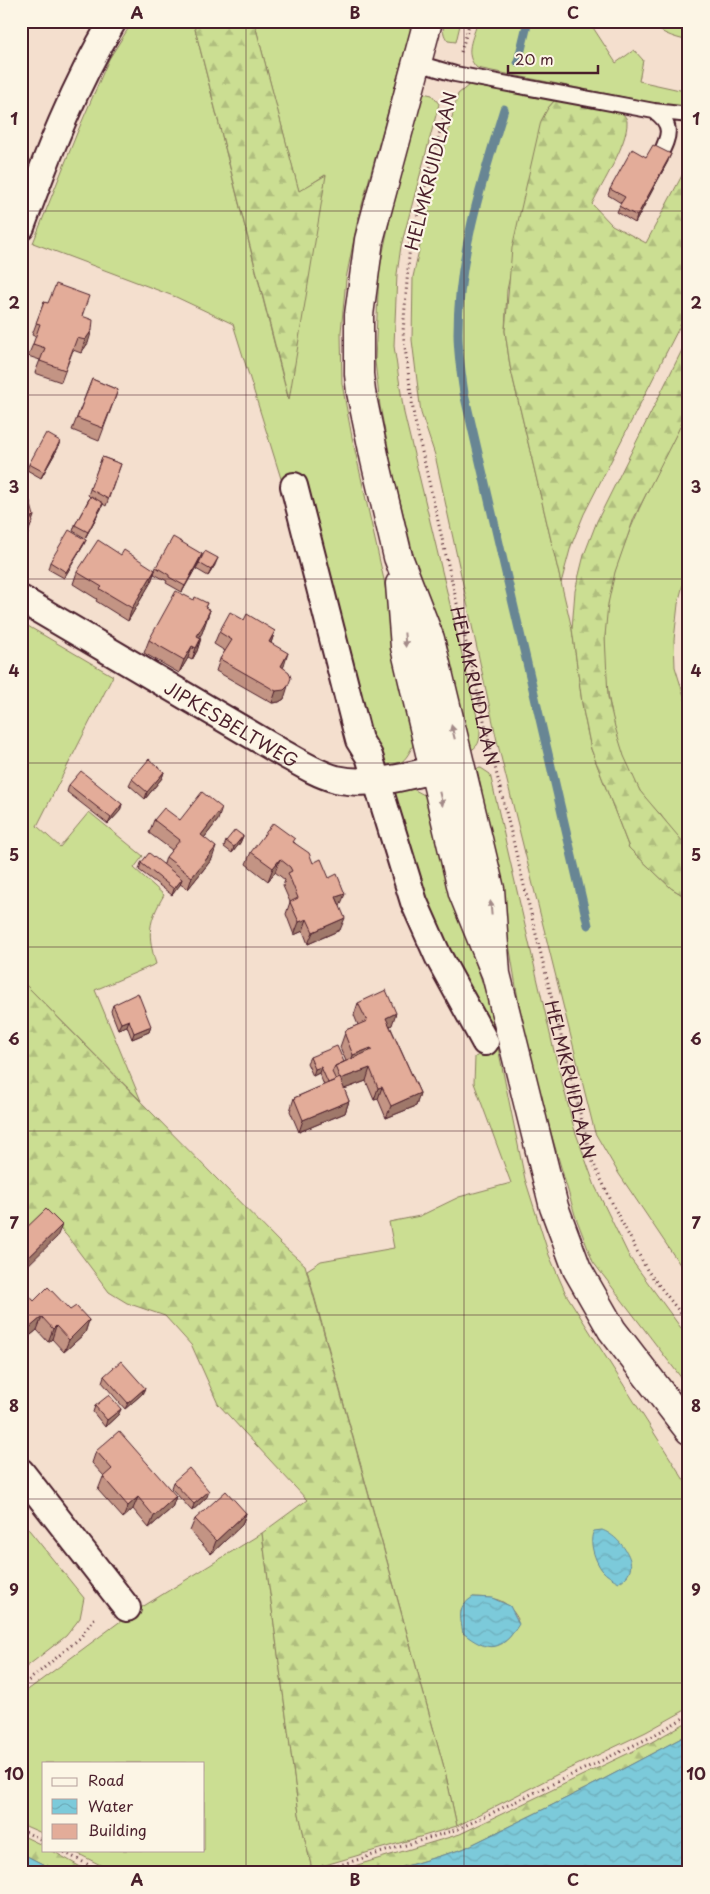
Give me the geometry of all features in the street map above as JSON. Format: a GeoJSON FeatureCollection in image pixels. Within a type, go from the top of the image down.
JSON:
{"type":"FeatureCollection","features":[{"type":"Feature","properties":{"kind":"street"},"geometry":{"type":"LineString","coordinates":[[21,227],[65,116],[112,21]]}},
{"type":"Feature","properties":{"kind":"street","name":"HELMKRUIDLAAN"},"geometry":{"type":"LineString","coordinates":[[428,21],[369,240],[359,316],[361,392],[398,557],[430,638],[461,763],[490,889],[496,974]]}},
{"type":"Feature","properties":{"kind":"street"},"geometry":{"type":"LineString","coordinates":[[294,486],[359,740],[369,756],[414,902],[438,956],[486,1042]]}},
{"type":"Feature","properties":{"kind":"street","name":"HELMKRUIDLAAN"},"geometry":{"type":"LineString","coordinates":[[398,557],[405,647],[463,893],[496,974],[554,1207],[577,1269],[612,1330],[689,1430]]}},
{"type":"Feature","properties":{"kind":"street","name":"JIPKESBELTWEG"},"geometry":{"type":"LineString","coordinates":[[21,599],[316,772],[338,779],[376,781],[390,780],[461,763]]}},
{"type":"Feature","properties":{"kind":"street"},"geometry":{"type":"LineString","coordinates":[[21,1472],[127,1608]]}},
{"type":"Feature","properties":{"kind":"lane"},"geometry":{"type":"LineString","coordinates":[[417,62],[455,74],[654,111],[689,115]]}},
{"type":"Feature","properties":{"kind":"lane"},"geometry":{"type":"LineString","coordinates":[[654,111],[661,116],[669,130],[660,155]]}},
{"type":"Feature","properties":{"kind":"path","name":"HELMKRUIDLAAN"},"geometry":{"type":"LineString","coordinates":[[470,21],[410,243],[405,287],[403,332],[414,417],[492,756],[590,1158],[614,1209],[648,1270],[689,1324]]}},
{"type":"Feature","properties":{"kind":"path"},"geometry":{"type":"LineString","coordinates":[[21,1687],[80,1638],[92,1624],[103,1596],[105,1580]]}},
{"type":"Feature","properties":{"kind":"path"},"geometry":{"type":"LineString","coordinates":[[314,1873],[458,1829],[649,1738],[689,1715]]}},
{"type":"Feature","properties":{"kind":"path"},"geometry":{"type":"LineString","coordinates":[[21,1830],[42,1840]]}},
{"type":"Feature","properties":{"kind":"path"},"geometry":{"type":"LineString","coordinates":[[64,1852],[104,1873]]}},
{"type":"Feature","properties":{"kind":"green space"},"geometry":{"type":"Polygon","coordinates":[[[133,21],[193,21],[288,398],[325,175],[299,192],[254,21],[413,21],[357,223],[346,279],[341,332],[342,384],[384,580],[394,642],[415,741],[404,760],[392,767],[386,769],[366,738],[283,485],[233,324],[176,297],[33,243],[109,59],[133,21]]]}},
{"type":"Feature","properties":{"kind":"green space"},"geometry":{"type":"Polygon","coordinates":[[[193,21],[254,21],[299,191],[326,175],[289,400],[193,21]]]}},
{"type":"Feature","properties":{"kind":"green space"},"geometry":{"type":"Polygon","coordinates":[[[445,21],[461,21],[456,42],[448,41],[445,36],[443,29],[445,21]]]}},
{"type":"Feature","properties":{"kind":"green space"},"geometry":{"type":"Polygon","coordinates":[[[478,21],[599,21],[592,26],[616,63],[634,50],[643,60],[639,81],[689,92],[689,110],[477,68],[471,57],[470,46],[478,21]]]}},
{"type":"Feature","properties":{"kind":"green space"},"geometry":{"type":"Polygon","coordinates":[[[647,21],[689,21],[689,41],[666,34],[647,21]]]}},
{"type":"Feature","properties":{"kind":"green space"},"geometry":{"type":"Polygon","coordinates":[[[469,85],[555,100],[548,108],[507,290],[505,331],[510,366],[572,629],[583,710],[591,749],[629,848],[671,888],[689,899],[689,1278],[619,1174],[595,1133],[497,741],[435,455],[421,413],[412,340],[413,277],[458,94],[469,85]]]}},
{"type":"Feature","properties":{"kind":"green space"},"geometry":{"type":"Polygon","coordinates":[[[423,93],[432,95],[439,104],[401,246],[397,274],[394,346],[404,413],[480,729],[478,744],[467,752],[441,640],[415,561],[393,473],[380,406],[375,361],[379,271],[390,219],[423,93]]]}},
{"type":"Feature","properties":{"kind":"green space"},"geometry":{"type":"Polygon","coordinates":[[[555,100],[621,112],[625,117],[627,122],[626,131],[619,152],[592,204],[612,225],[646,243],[686,168],[689,170],[689,308],[584,514],[571,546],[561,583],[510,366],[505,331],[512,248],[541,121],[555,100]]]}},
{"type":"Feature","properties":{"kind":"green space"},"geometry":{"type":"Polygon","coordinates":[[[689,336],[689,409],[634,518],[615,572],[608,604],[605,636],[608,697],[624,756],[640,791],[689,849],[689,899],[671,888],[629,848],[591,749],[583,710],[572,629],[575,591],[584,555],[597,521],[689,336]]]}},
{"type":"Feature","properties":{"kind":"green space"},"geometry":{"type":"Polygon","coordinates":[[[689,409],[689,561],[678,604],[674,640],[675,667],[689,712],[689,849],[642,794],[628,768],[611,713],[605,653],[609,596],[622,550],[649,488],[689,409]]]}},
{"type":"Feature","properties":{"kind":"green space"},"geometry":{"type":"Polygon","coordinates":[[[689,597],[689,679],[684,638],[685,617],[689,597]]]}},
{"type":"Feature","properties":{"kind":"green space"},"geometry":{"type":"Polygon","coordinates":[[[21,622],[113,676],[37,826],[60,847],[89,812],[143,856],[134,868],[164,895],[152,921],[150,936],[156,964],[95,990],[141,1101],[21,980],[21,622]]]}},
{"type":"Feature","properties":{"kind":"green space"},"geometry":{"type":"Polygon","coordinates":[[[481,768],[490,774],[554,1051],[574,1128],[595,1186],[630,1258],[689,1339],[689,1388],[593,1262],[575,1215],[539,1092],[521,1017],[500,889],[472,769],[481,768]]]}},
{"type":"Feature","properties":{"kind":"green space"},"geometry":{"type":"Polygon","coordinates":[[[403,788],[413,789],[428,797],[455,903],[488,999],[525,1179],[549,1255],[566,1294],[689,1488],[689,1708],[646,1732],[558,1774],[457,1826],[445,1771],[307,1270],[321,1261],[394,1248],[389,1222],[420,1216],[459,1197],[511,1183],[474,1083],[475,1057],[487,1051],[449,950],[419,885],[394,796],[395,791],[403,788]],[[473,1597],[461,1611],[463,1633],[501,1644],[508,1639],[515,1627],[518,1619],[514,1612],[500,1600],[473,1597]]]}},
{"type":"Feature","properties":{"kind":"green space"},"geometry":{"type":"Polygon","coordinates":[[[21,980],[281,1244],[305,1265],[445,1771],[457,1826],[312,1869],[299,1814],[262,1533],[307,1500],[218,1404],[192,1346],[165,1316],[127,1303],[109,1292],[67,1236],[48,1217],[21,1237],[21,980]]]}},
{"type":"Feature","properties":{"kind":"green space"},"geometry":{"type":"Polygon","coordinates":[[[21,1520],[84,1598],[80,1618],[66,1636],[21,1671],[21,1520]]]}},
{"type":"Feature","properties":{"kind":"green space"},"geometry":{"type":"Polygon","coordinates":[[[262,1533],[299,1814],[312,1869],[293,1873],[116,1873],[75,1852],[205,1852],[205,1762],[42,1762],[42,1833],[21,1824],[21,1695],[126,1617],[262,1533]]]}},
{"type":"Feature","properties":{"kind":"green space"},"geometry":{"type":"Polygon","coordinates":[[[689,1721],[689,1734],[587,1788],[463,1849],[383,1873],[331,1873],[460,1834],[650,1743],[689,1721]]]}},
{"type":"Feature","properties":{"kind":"green space"},"geometry":{"type":"Polygon","coordinates":[[[21,1835],[42,1845],[42,1852],[54,1852],[91,1873],[60,1873],[21,1853],[21,1835]]]}},
{"type":"Feature","properties":{"kind":"water"},"geometry":{"type":"Polygon","coordinates":[[[602,1530],[616,1539],[627,1553],[630,1561],[630,1569],[627,1576],[619,1582],[604,1572],[595,1556],[592,1535],[594,1531],[602,1530]]]}},
{"type":"Feature","properties":{"kind":"water"},"geometry":{"type":"Polygon","coordinates":[[[473,1597],[492,1598],[510,1606],[519,1624],[507,1640],[494,1646],[487,1646],[472,1640],[463,1633],[462,1609],[473,1597]]]}},
{"type":"Feature","properties":{"kind":"water"},"geometry":{"type":"Polygon","coordinates":[[[689,1734],[689,1873],[383,1873],[463,1849],[587,1788],[689,1734]]]}},
{"type":"Feature","properties":{"kind":"water"},"geometry":{"type":"Polygon","coordinates":[[[21,1853],[60,1873],[21,1873],[21,1853]]]}},
{"type":"Feature","properties":{"kind":"building"},"geometry":{"type":"Polygon","coordinates":[[[653,145],[671,154],[637,216],[619,206],[625,197],[610,189],[632,149],[646,157],[653,145]]]}},
{"type":"Feature","properties":{"kind":"building"},"geometry":{"type":"Polygon","coordinates":[[[56,284],[89,296],[82,316],[93,320],[92,330],[85,340],[77,338],[65,370],[40,361],[45,348],[33,344],[40,324],[36,323],[44,302],[48,303],[56,284]]]}},
{"type":"Feature","properties":{"kind":"building"},"geometry":{"type":"Polygon","coordinates":[[[92,379],[118,390],[103,428],[77,418],[92,379]]]}},
{"type":"Feature","properties":{"kind":"building"},"geometry":{"type":"Polygon","coordinates":[[[46,433],[60,441],[44,472],[29,464],[46,433]]]}},
{"type":"Feature","properties":{"kind":"building"},"geometry":{"type":"Polygon","coordinates":[[[102,457],[121,464],[108,499],[90,489],[102,457]]]}},
{"type":"Feature","properties":{"kind":"building"},"geometry":{"type":"Polygon","coordinates":[[[21,482],[27,502],[30,501],[34,516],[31,517],[33,522],[26,533],[21,531],[21,482]]]}},
{"type":"Feature","properties":{"kind":"building"},"geometry":{"type":"Polygon","coordinates":[[[91,496],[103,503],[88,532],[75,525],[91,496]]]}},
{"type":"Feature","properties":{"kind":"building"},"geometry":{"type":"Polygon","coordinates":[[[69,530],[86,540],[66,572],[50,562],[69,530]]]}},
{"type":"Feature","properties":{"kind":"building"},"geometry":{"type":"Polygon","coordinates":[[[173,537],[202,554],[185,586],[156,567],[173,537]]]}},
{"type":"Feature","properties":{"kind":"building"},"geometry":{"type":"Polygon","coordinates":[[[98,540],[121,555],[124,550],[155,570],[132,608],[100,589],[102,587],[77,572],[98,540]]]}},
{"type":"Feature","properties":{"kind":"building"},"geometry":{"type":"Polygon","coordinates":[[[205,551],[218,558],[211,570],[199,563],[205,551]]]}},
{"type":"Feature","properties":{"kind":"building"},"geometry":{"type":"Polygon","coordinates":[[[176,591],[194,600],[195,597],[207,603],[205,607],[210,610],[197,636],[201,638],[196,648],[192,646],[184,660],[149,640],[176,591]]]}},
{"type":"Feature","properties":{"kind":"building"},"geometry":{"type":"Polygon","coordinates":[[[230,612],[244,620],[247,614],[275,631],[269,642],[288,653],[281,666],[289,672],[291,678],[284,690],[276,691],[220,659],[232,640],[219,632],[230,612]]]}},
{"type":"Feature","properties":{"kind":"building"},"geometry":{"type":"Polygon","coordinates":[[[149,759],[164,772],[147,792],[132,779],[149,759]]]}},
{"type":"Feature","properties":{"kind":"building"},"geometry":{"type":"Polygon","coordinates":[[[81,771],[122,804],[111,818],[69,785],[81,771]]]}},
{"type":"Feature","properties":{"kind":"building"},"geometry":{"type":"Polygon","coordinates":[[[202,792],[222,808],[201,835],[216,847],[192,877],[166,857],[180,840],[154,820],[164,808],[180,820],[202,792]]]}},
{"type":"Feature","properties":{"kind":"building"},"geometry":{"type":"Polygon","coordinates":[[[273,823],[295,839],[293,842],[309,853],[313,863],[321,859],[329,878],[337,874],[345,894],[336,897],[345,918],[313,932],[307,919],[299,922],[290,902],[298,898],[288,873],[292,871],[290,867],[280,859],[273,868],[251,852],[273,823]]]}},
{"type":"Feature","properties":{"kind":"building"},"geometry":{"type":"Polygon","coordinates":[[[235,830],[243,836],[234,847],[226,841],[235,830]]]}},
{"type":"Feature","properties":{"kind":"building"},"geometry":{"type":"Polygon","coordinates":[[[149,853],[182,879],[174,889],[141,863],[149,853]]]}},
{"type":"Feature","properties":{"kind":"building"},"geometry":{"type":"Polygon","coordinates":[[[386,990],[396,1013],[386,1018],[420,1093],[391,1106],[382,1087],[378,1088],[370,1068],[340,1079],[335,1066],[372,1050],[371,1048],[353,1055],[345,1035],[346,1030],[367,1021],[358,1003],[386,990]]]}},
{"type":"Feature","properties":{"kind":"building"},"geometry":{"type":"Polygon","coordinates":[[[138,993],[151,1026],[134,1033],[129,1020],[121,1023],[113,1005],[138,993]]]}},
{"type":"Feature","properties":{"kind":"building"},"geometry":{"type":"Polygon","coordinates":[[[337,1046],[344,1062],[335,1066],[332,1072],[336,1080],[328,1083],[321,1067],[315,1069],[310,1057],[337,1046]]]}},
{"type":"Feature","properties":{"kind":"building"},"geometry":{"type":"Polygon","coordinates":[[[340,1078],[349,1101],[303,1120],[294,1098],[340,1078]]]}},
{"type":"Feature","properties":{"kind":"building"},"geometry":{"type":"Polygon","coordinates":[[[46,1209],[62,1225],[23,1263],[21,1261],[21,1233],[46,1209]]]}},
{"type":"Feature","properties":{"kind":"building"},"geometry":{"type":"Polygon","coordinates":[[[21,1287],[34,1301],[48,1287],[70,1310],[76,1306],[89,1320],[69,1340],[56,1326],[53,1329],[42,1317],[21,1335],[21,1287]]]}},
{"type":"Feature","properties":{"kind":"building"},"geometry":{"type":"Polygon","coordinates":[[[121,1361],[145,1388],[128,1403],[104,1376],[121,1361]]]}},
{"type":"Feature","properties":{"kind":"building"},"geometry":{"type":"Polygon","coordinates":[[[109,1395],[121,1409],[107,1420],[95,1406],[109,1395]]]}},
{"type":"Feature","properties":{"kind":"building"},"geometry":{"type":"Polygon","coordinates":[[[119,1431],[176,1496],[154,1516],[138,1497],[128,1506],[103,1477],[112,1469],[96,1451],[119,1431]]]}},
{"type":"Feature","properties":{"kind":"building"},"geometry":{"type":"Polygon","coordinates":[[[189,1468],[209,1491],[194,1504],[173,1482],[189,1468]]]}},
{"type":"Feature","properties":{"kind":"building"},"geometry":{"type":"Polygon","coordinates":[[[226,1491],[246,1513],[216,1541],[195,1519],[226,1491]]]}},
{"type":"Feature","properties":{"kind":"waterway"},"geometry":{"type":"LineString","coordinates":[[518,62],[528,21]]}},
{"type":"Feature","properties":{"kind":"waterway"},"geometry":{"type":"LineString","coordinates":[[504,109],[480,191],[467,247],[459,304],[460,363],[464,393],[588,925]]}}]}
